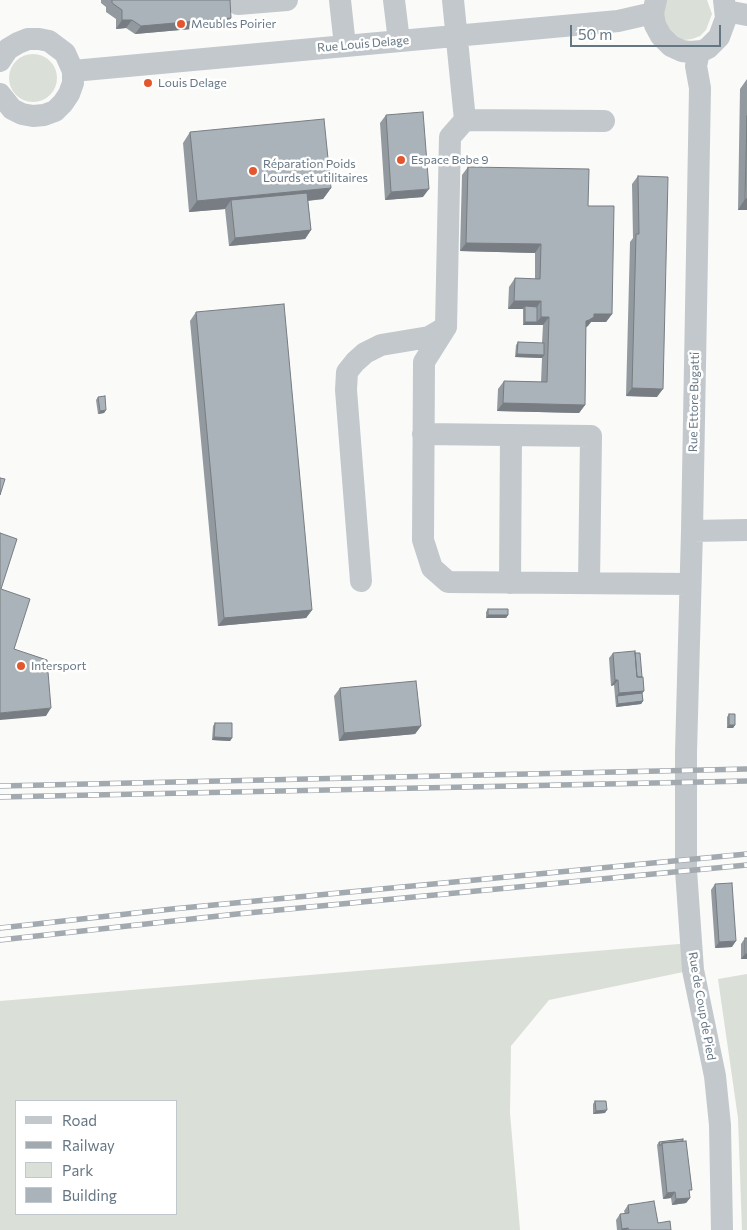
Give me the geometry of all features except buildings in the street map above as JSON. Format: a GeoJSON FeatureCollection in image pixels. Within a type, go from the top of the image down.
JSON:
{"type":"FeatureCollection","features":[{"type":"Feature","properties":{"kind":"street"},"geometry":{"type":"LineString","coordinates":[[238,4],[287,0]]}},
{"type":"Feature","properties":{"kind":"street"},"geometry":{"type":"LineString","coordinates":[[340,0],[346,46]]}},
{"type":"Feature","properties":{"kind":"street"},"geometry":{"type":"LineString","coordinates":[[394,0],[399,41]]}},
{"type":"Feature","properties":{"kind":"street"},"geometry":{"type":"LineString","coordinates":[[453,0],[465,120],[450,137],[446,327],[424,362],[423,540],[432,568],[448,582],[690,584]]}},
{"type":"Feature","properties":{"kind":"street"},"geometry":{"type":"LineString","coordinates":[[655,7],[655,25],[665,41],[682,51],[698,52],[708,48],[719,37],[732,9]]}},
{"type":"Feature","properties":{"kind":"street","name":"Rue Louis Delage"},"geometry":{"type":"LineString","coordinates":[[73,71],[618,20],[655,7]]}},
{"type":"Feature","properties":{"kind":"street"},"geometry":{"type":"LineString","coordinates":[[0,61],[8,49],[18,43],[28,39],[39,39],[58,46],[65,53],[73,71],[73,83],[70,94],[55,111],[44,115],[22,114],[12,109],[0,94]]}},
{"type":"Feature","properties":{"kind":"street","name":"Rue Ettore Bugatti"},"geometry":{"type":"LineString","coordinates":[[686,752],[700,88],[696,66],[698,52]]}},
{"type":"Feature","properties":{"kind":"street"},"geometry":{"type":"LineString","coordinates":[[465,120],[604,120]]}},
{"type":"Feature","properties":{"kind":"street"},"geometry":{"type":"LineString","coordinates":[[361,581],[346,390],[347,372],[365,353],[381,345],[429,337],[446,327]]}},
{"type":"Feature","properties":{"kind":"street"},"geometry":{"type":"LineString","coordinates":[[423,434],[591,436],[589,583]]}},
{"type":"Feature","properties":{"kind":"street"},"geometry":{"type":"LineString","coordinates":[[510,583],[511,435]]}},
{"type":"Feature","properties":{"kind":"street"},"geometry":{"type":"LineString","coordinates":[[692,531],[747,530]]}},
{"type":"Feature","properties":{"kind":"street","name":"Rue de Coup de Pied"},"geometry":{"type":"LineString","coordinates":[[686,752],[686,870],[689,928],[693,970],[715,1076],[720,1125],[722,1230]]}},
{"type":"Feature","properties":{"kind":"green space"},"geometry":{"type":"Polygon","coordinates":[[[664,0],[707,0],[712,14],[706,30],[700,36],[692,39],[675,38],[663,27],[664,0]]]}},
{"type":"Feature","properties":{"kind":"green space"},"geometry":{"type":"Polygon","coordinates":[[[33,54],[42,56],[50,61],[55,69],[57,78],[55,87],[50,95],[42,100],[33,102],[24,100],[16,95],[11,87],[9,78],[11,69],[16,61],[24,56],[33,54]]]}},
{"type":"Feature","properties":{"kind":"green space"},"geometry":{"type":"Polygon","coordinates":[[[691,943],[693,970],[549,1000],[511,1046],[510,1113],[520,1230],[0,1230],[0,1001],[691,943]]]}},
{"type":"Feature","properties":{"kind":"green space"},"geometry":{"type":"Polygon","coordinates":[[[747,974],[747,1230],[742,1230],[738,1118],[718,979],[747,974]]]}},
{"type":"Feature","properties":{"kind":"railway"},"geometry":{"type":"LineString","coordinates":[[0,786],[747,769]]}},
{"type":"Feature","properties":{"kind":"railway"},"geometry":{"type":"LineString","coordinates":[[0,797],[747,781]]}},
{"type":"Feature","properties":{"kind":"railway"},"geometry":{"type":"LineString","coordinates":[[0,928],[172,909],[747,854]]}},
{"type":"Feature","properties":{"kind":"railway"},"geometry":{"type":"LineString","coordinates":[[0,940],[237,914],[747,865]]}},
{"type":"Feature","properties":{"kind":"place","name":"Meubles Poirier"},"geometry":{"type":"Point","coordinates":[181,24]}},
{"type":"Feature","properties":{"kind":"place","name":"Louis Delage"},"geometry":{"type":"Point","coordinates":[148,83]}},
{"type":"Feature","properties":{"kind":"place","name":"Espace Bebe 9"},"geometry":{"type":"Point","coordinates":[401,160]}},
{"type":"Feature","properties":{"kind":"place","name":"Réparation Poids Lourds et utilitaires"},"geometry":{"type":"Point","coordinates":[253,171]}},
{"type":"Feature","properties":{"kind":"place","name":"Intersport"},"geometry":{"type":"Point","coordinates":[21,666]}}]}
